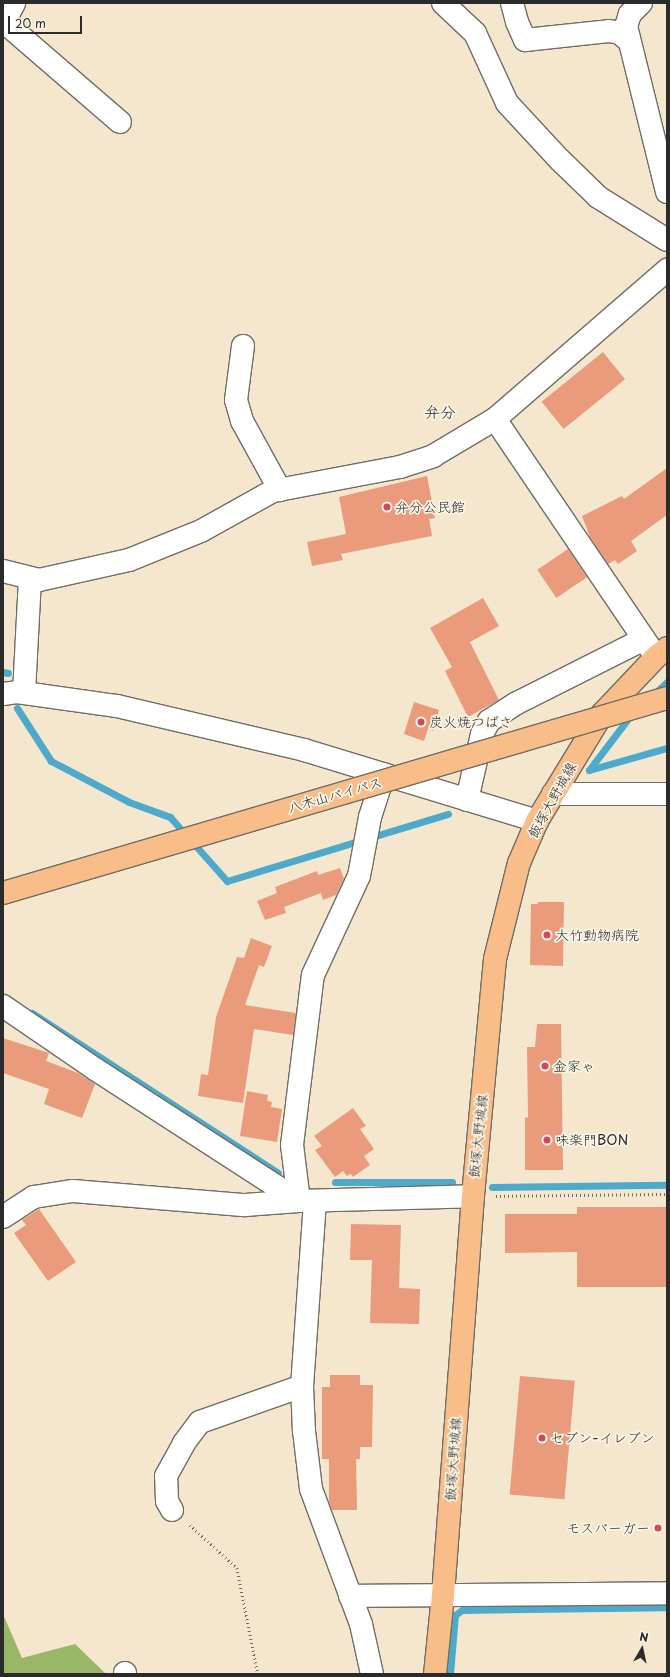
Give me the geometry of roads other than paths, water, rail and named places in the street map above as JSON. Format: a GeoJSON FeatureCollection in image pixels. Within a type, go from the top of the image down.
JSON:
{"type":"FeatureCollection","features":[{"type":"Feature","properties":{"kind":"main road","name":"飯塚大野城線"},"geometry":{"type":"LineString","coordinates":[[435,1674],[443,1594],[473,1196],[496,959],[519,863],[537,822],[602,714],[661,652]]}},
{"type":"Feature","properties":{"kind":"main road","name":"八木山バイパス"},"geometry":{"type":"LineString","coordinates":[[3,893],[667,698]]}},
{"type":"Feature","properties":{"kind":"street"},"geometry":{"type":"LineString","coordinates":[[14,3],[4,23],[120,122]]}},
{"type":"Feature","properties":{"kind":"street"},"geometry":{"type":"LineString","coordinates":[[443,3],[474,33],[507,103],[560,160],[598,197],[667,240]]}},
{"type":"Feature","properties":{"kind":"street"},"geometry":{"type":"LineString","coordinates":[[512,3],[516,22],[525,40],[609,31],[620,33],[628,40]]}},
{"type":"Feature","properties":{"kind":"street"},"geometry":{"type":"LineString","coordinates":[[641,3],[630,14],[626,26],[628,40],[667,192]]}},
{"type":"Feature","properties":{"kind":"street"},"geometry":{"type":"LineString","coordinates":[[3,571],[30,579],[65,575],[130,560],[201,531],[249,502],[280,490],[400,467],[433,456],[495,419],[667,270]]}},
{"type":"Feature","properties":{"kind":"street"},"geometry":{"type":"LineString","coordinates":[[243,346],[236,400],[242,421],[280,490]]}},
{"type":"Feature","properties":{"kind":"street"},"geometry":{"type":"LineString","coordinates":[[495,419],[644,639],[661,652]]}},
{"type":"Feature","properties":{"kind":"street"},"geometry":{"type":"LineString","coordinates":[[30,579],[13,694],[117,706],[304,750],[537,822]]}},
{"type":"Feature","properties":{"kind":"street"},"geometry":{"type":"LineString","coordinates":[[467,800],[482,734],[489,722],[517,703],[644,639]]}},
{"type":"Feature","properties":{"kind":"street"},"geometry":{"type":"LineString","coordinates":[[372,1674],[361,1624],[311,1489],[302,1386],[307,1201],[292,1145],[313,975],[359,876],[368,828],[384,774]]}},
{"type":"Feature","properties":{"kind":"street"},"geometry":{"type":"LineString","coordinates":[[553,794],[667,794]]}},
{"type":"Feature","properties":{"kind":"street"},"geometry":{"type":"LineString","coordinates":[[3,1006],[95,1069],[307,1201]]}},
{"type":"Feature","properties":{"kind":"street"},"geometry":{"type":"LineString","coordinates":[[3,1217],[34,1197],[73,1191],[223,1204],[473,1196]]}},
{"type":"Feature","properties":{"kind":"street"},"geometry":{"type":"LineString","coordinates":[[172,1510],[167,1501],[166,1476],[184,1443],[200,1422],[302,1386]]}},
{"type":"Feature","properties":{"kind":"street"},"geometry":{"type":"LineString","coordinates":[[350,1596],[667,1593]]}},
{"type":"Feature","properties":{"kind":"waterway"},"geometry":{"type":"LineString","coordinates":[[3,672],[8,673]]}},
{"type":"Feature","properties":{"kind":"waterway"},"geometry":{"type":"LineString","coordinates":[[654,694],[667,682]]}},
{"type":"Feature","properties":{"kind":"waterway"},"geometry":{"type":"LineString","coordinates":[[17,708],[51,761],[129,802],[170,817],[227,881],[448,814]]}},
{"type":"Feature","properties":{"kind":"waterway"},"geometry":{"type":"LineString","coordinates":[[589,770],[630,716]]}},
{"type":"Feature","properties":{"kind":"waterway"},"geometry":{"type":"LineString","coordinates":[[589,770],[667,748]]}},
{"type":"Feature","properties":{"kind":"waterway"},"geometry":{"type":"LineString","coordinates":[[32,1013],[278,1173]]}},
{"type":"Feature","properties":{"kind":"waterway"},"geometry":{"type":"LineString","coordinates":[[335,1182],[452,1182]]}},
{"type":"Feature","properties":{"kind":"waterway"},"geometry":{"type":"LineString","coordinates":[[492,1187],[667,1185]]}},
{"type":"Feature","properties":{"kind":"waterway"},"geometry":{"type":"LineString","coordinates":[[450,1674],[455,1615],[462,1610],[667,1607]]}},
{"type":"Feature","properties":{"kind":"place","name":"弁分公民館"},"geometry":{"type":"Point","coordinates":[387,507]}},
{"type":"Feature","properties":{"kind":"place","name":"炭火焼つばさ"},"geometry":{"type":"Point","coordinates":[421,722]}},
{"type":"Feature","properties":{"kind":"place","name":"大竹動物病院"},"geometry":{"type":"Point","coordinates":[547,935]}},
{"type":"Feature","properties":{"kind":"place","name":"金家ゃ"},"geometry":{"type":"Point","coordinates":[545,1066]}},
{"type":"Feature","properties":{"kind":"place","name":"味楽門BON"},"geometry":{"type":"Point","coordinates":[547,1140]}},
{"type":"Feature","properties":{"kind":"place","name":"セブン-イレブン"},"geometry":{"type":"Point","coordinates":[542,1438]}},
{"type":"Feature","properties":{"kind":"place","name":"モスバーガー"},"geometry":{"type":"Point","coordinates":[658,1528]}},
{"type":"Feature","properties":{"kind":"district","name":"弁分"},"geometry":{"type":"Point","coordinates":[440,411]}}]}
